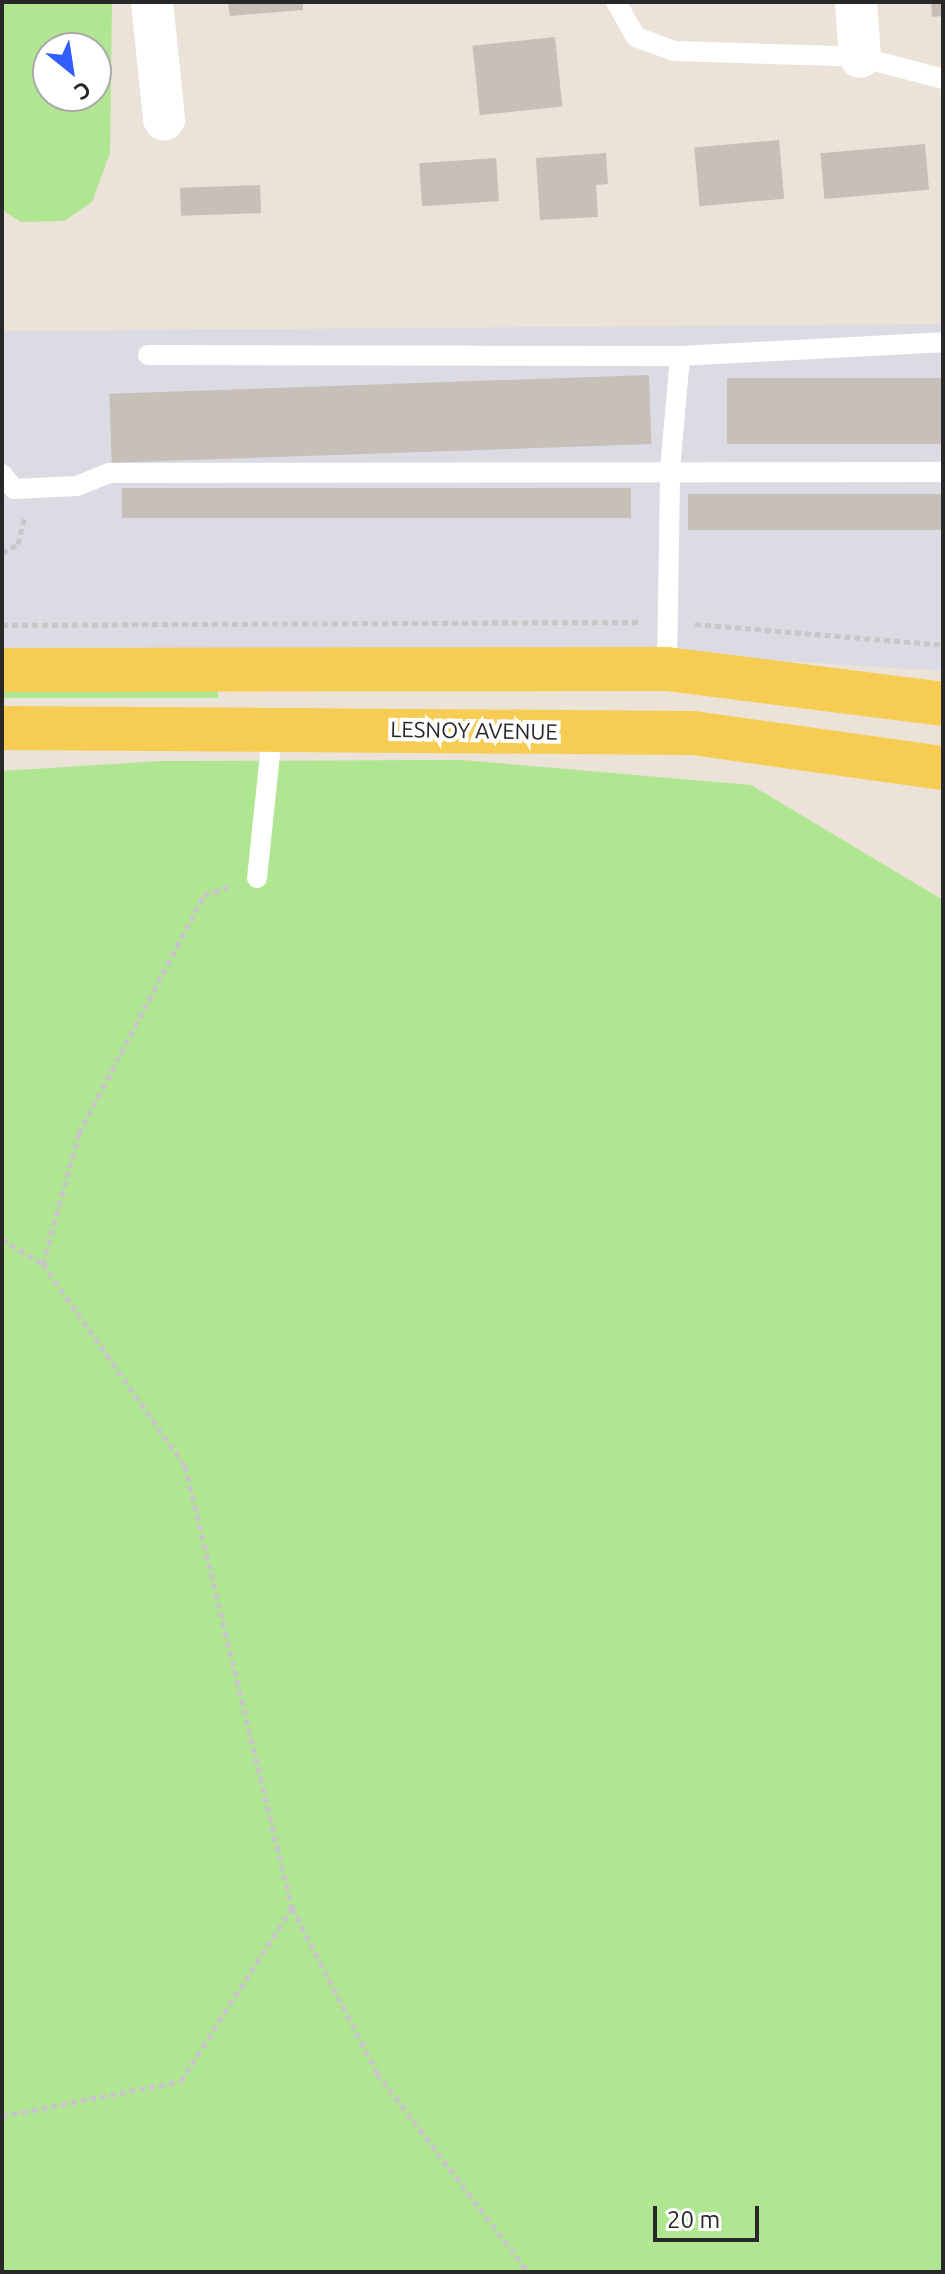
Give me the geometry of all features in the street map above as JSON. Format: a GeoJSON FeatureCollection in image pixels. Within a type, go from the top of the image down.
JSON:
{"type":"FeatureCollection","features":[{"type":"Feature","properties":{"kind":"main road"},"geometry":{"type":"LineString","coordinates":[[2,670],[667,669],[943,704]]}},
{"type":"Feature","properties":{"kind":"main road"},"geometry":{"type":"LineString","coordinates":[[273,727],[277,670]]}},
{"type":"Feature","properties":{"kind":"main road","name":"LESNOY AVENUE"},"geometry":{"type":"LineString","coordinates":[[2,728],[148,725],[693,733],[943,768]]}},
{"type":"Feature","properties":{"kind":"street"},"geometry":{"type":"LineString","coordinates":[[152,2],[164,119]]}},
{"type":"Feature","properties":{"kind":"street"},"geometry":{"type":"LineString","coordinates":[[856,2],[860,57]]}},
{"type":"Feature","properties":{"kind":"lane"},"geometry":{"type":"LineString","coordinates":[[616,2],[636,37],[674,51],[860,57],[943,79]]}},
{"type":"Feature","properties":{"kind":"lane"},"geometry":{"type":"LineString","coordinates":[[148,355],[680,356],[943,342]]}},
{"type":"Feature","properties":{"kind":"lane"},"geometry":{"type":"LineString","coordinates":[[667,669],[670,469],[680,356]]}},
{"type":"Feature","properties":{"kind":"lane"},"geometry":{"type":"LineString","coordinates":[[2,474],[14,489],[77,486],[109,473],[670,469],[943,472]]}},
{"type":"Feature","properties":{"kind":"lane"},"geometry":{"type":"LineString","coordinates":[[257,878],[273,727]]}},
{"type":"Feature","properties":{"kind":"path"},"geometry":{"type":"LineString","coordinates":[[2,553],[18,544],[33,488]]}},
{"type":"Feature","properties":{"kind":"path"},"geometry":{"type":"LineString","coordinates":[[2,625],[669,622],[943,645]]}},
{"type":"Feature","properties":{"kind":"path"},"geometry":{"type":"LineString","coordinates":[[43,1264],[79,1133],[204,895],[257,878]]}},
{"type":"Feature","properties":{"kind":"path"},"geometry":{"type":"LineString","coordinates":[[2,1239],[43,1264],[185,1466],[292,1908],[377,2073],[528,2272]]}},
{"type":"Feature","properties":{"kind":"path"},"geometry":{"type":"LineString","coordinates":[[2,2116],[181,2081],[292,1908]]}},
{"type":"Feature","properties":{"kind":"shaded area"},"geometry":{"type":"Polygon","coordinates":[[[943,324],[943,671],[595,649],[2,658],[2,331],[943,324]]]}},
{"type":"Feature","properties":{"kind":"green space"},"geometry":{"type":"Polygon","coordinates":[[[2,2],[112,2],[112,32],[32,32],[32,112],[111,112],[110,153],[92,202],[64,221],[21,222],[2,210],[2,2]]]}},
{"type":"Feature","properties":{"kind":"green space"},"geometry":{"type":"Polygon","coordinates":[[[2,685],[218,685],[218,698],[2,698],[2,685]]]}},
{"type":"Feature","properties":{"kind":"green space"},"geometry":{"type":"Polygon","coordinates":[[[463,760],[751,785],[943,900],[943,2272],[2,2272],[2,771],[160,761],[463,760]]]}},
{"type":"Feature","properties":{"kind":"building"},"geometry":{"type":"Polygon","coordinates":[[[228,2],[303,2],[303,10],[230,16],[228,2]]]}},
{"type":"Feature","properties":{"kind":"building"},"geometry":{"type":"Polygon","coordinates":[[[931,2],[943,2],[943,16],[932,17],[931,2]]]}},
{"type":"Feature","properties":{"kind":"building"},"geometry":{"type":"Polygon","coordinates":[[[555,37],[562,107],[480,115],[472,46],[555,37]]]}},
{"type":"Feature","properties":{"kind":"building"},"geometry":{"type":"Polygon","coordinates":[[[779,140],[784,199],[699,206],[694,147],[779,140]]]}},
{"type":"Feature","properties":{"kind":"building"},"geometry":{"type":"Polygon","coordinates":[[[925,144],[929,190],[824,199],[820,153],[925,144]]]}},
{"type":"Feature","properties":{"kind":"building"},"geometry":{"type":"Polygon","coordinates":[[[606,153],[608,184],[596,185],[598,217],[540,220],[536,158],[606,153]]]}},
{"type":"Feature","properties":{"kind":"building"},"geometry":{"type":"Polygon","coordinates":[[[496,158],[499,201],[422,206],[419,163],[496,158]]]}},
{"type":"Feature","properties":{"kind":"building"},"geometry":{"type":"Polygon","coordinates":[[[260,185],[261,213],[181,216],[180,188],[260,185]]]}},
{"type":"Feature","properties":{"kind":"building"},"geometry":{"type":"Polygon","coordinates":[[[649,375],[651,444],[112,463],[109,394],[649,375]]]}},
{"type":"Feature","properties":{"kind":"building"},"geometry":{"type":"Polygon","coordinates":[[[727,378],[943,378],[943,444],[727,444],[727,378]]]}},
{"type":"Feature","properties":{"kind":"building"},"geometry":{"type":"Polygon","coordinates":[[[122,488],[631,488],[631,518],[122,518],[122,488]]]}},
{"type":"Feature","properties":{"kind":"building"},"geometry":{"type":"Polygon","coordinates":[[[688,494],[943,494],[943,530],[688,530],[688,494]]]}}]}
